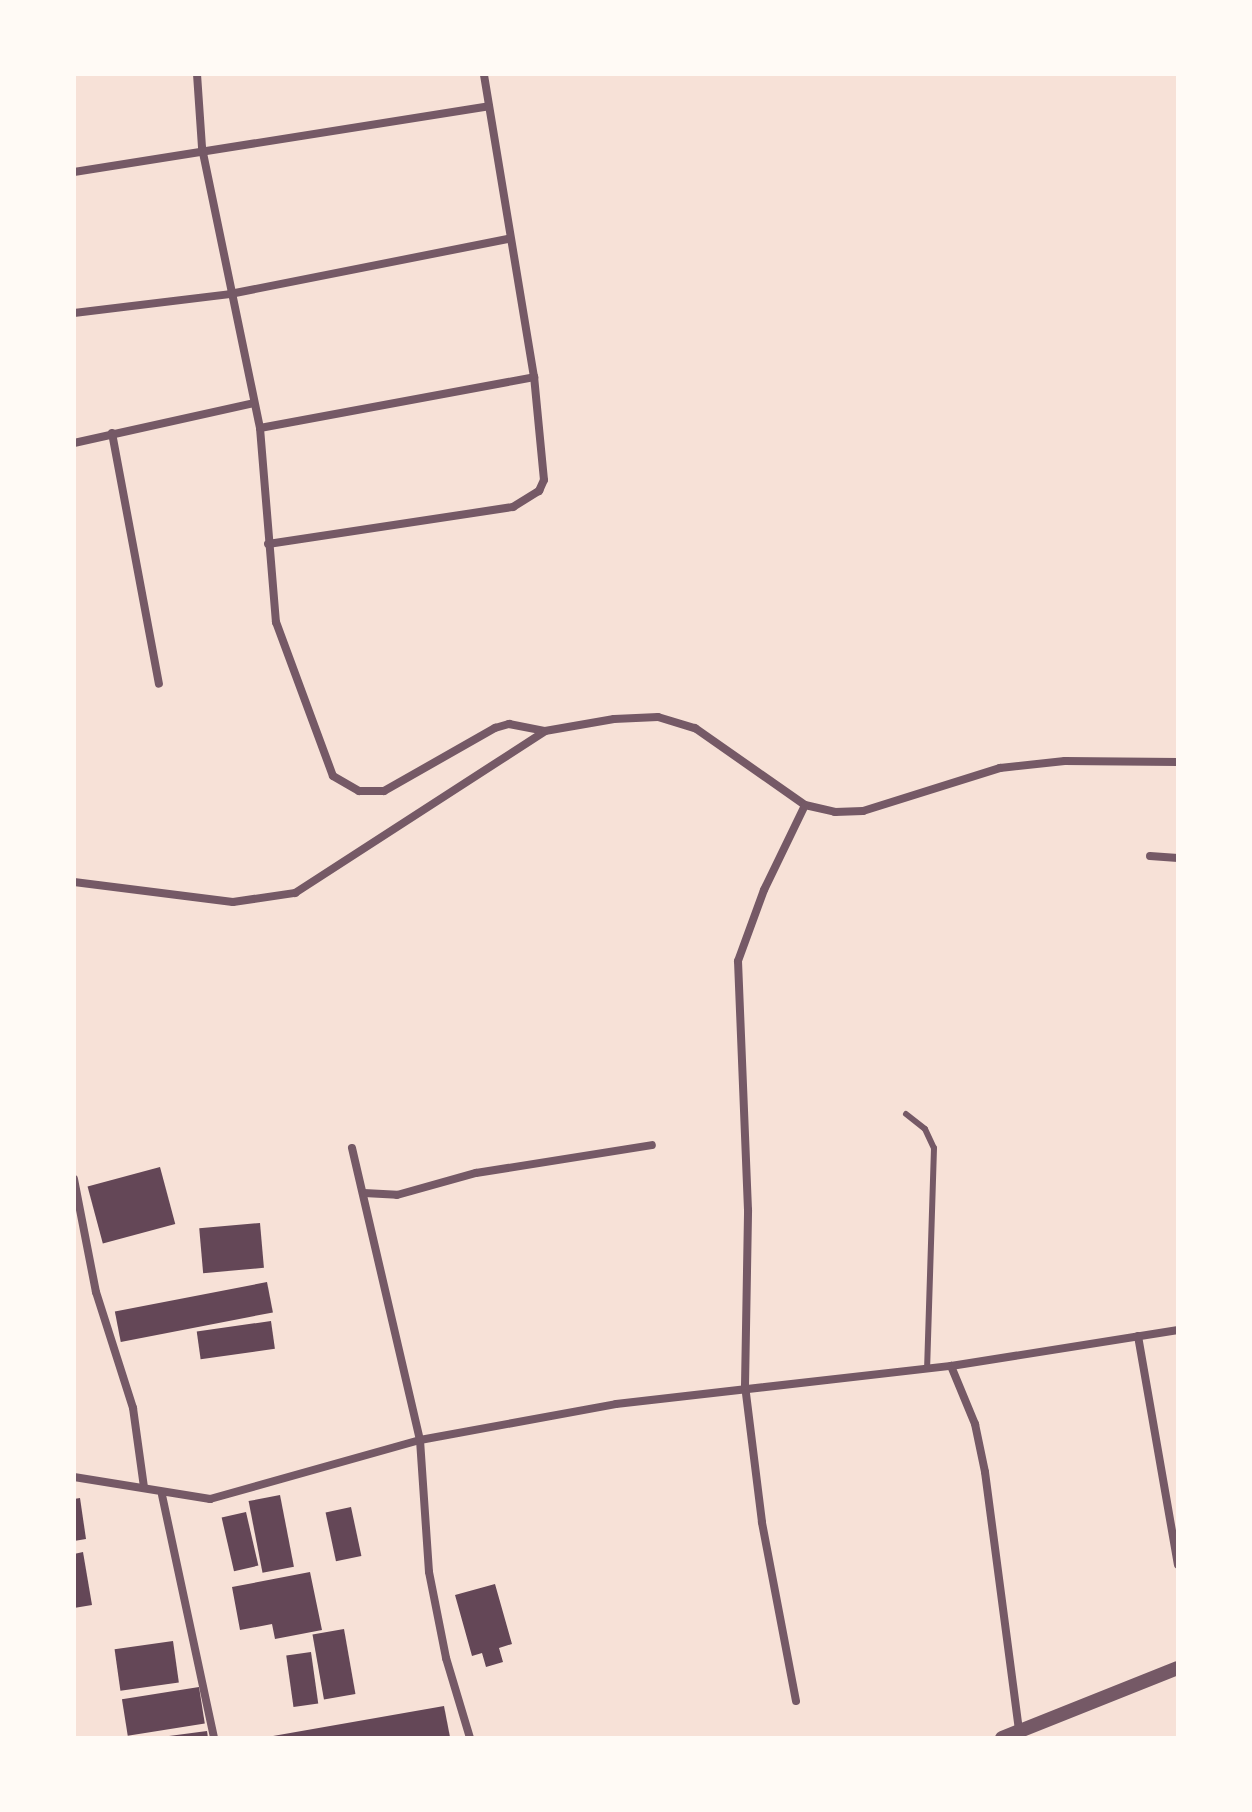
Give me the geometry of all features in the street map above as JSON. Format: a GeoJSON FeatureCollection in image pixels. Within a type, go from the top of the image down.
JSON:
{"type":"FeatureCollection","features":[{"type":"Feature","properties":{"kind":"street"},"geometry":{"type":"LineString","coordinates":[[197,74],[202,148],[260,428],[276,622],[305,709],[333,776],[343,786],[384,791],[495,728],[509,724],[545,731],[658,717],[722,743],[805,805],[863,811],[1000,768],[1065,761],[1178,762]]}},
{"type":"Feature","properties":{"kind":"street"},"geometry":{"type":"LineString","coordinates":[[268,544],[513,507],[532,499],[544,480],[534,377],[508,239],[484,74]]}},
{"type":"Feature","properties":{"kind":"street"},"geometry":{"type":"LineString","coordinates":[[74,172],[202,148],[489,106]]}},
{"type":"Feature","properties":{"kind":"street"},"geometry":{"type":"LineString","coordinates":[[74,313],[230,294],[508,239]]}},
{"type":"Feature","properties":{"kind":"street"},"geometry":{"type":"LineString","coordinates":[[260,428],[534,377]]}},
{"type":"Feature","properties":{"kind":"street"},"geometry":{"type":"LineString","coordinates":[[74,443],[254,403]]}},
{"type":"Feature","properties":{"kind":"street"},"geometry":{"type":"LineString","coordinates":[[112,433],[159,684]]}},
{"type":"Feature","properties":{"kind":"street"},"geometry":{"type":"LineString","coordinates":[[74,882],[233,902],[295,893],[545,731]]}},
{"type":"Feature","properties":{"kind":"street"},"geometry":{"type":"LineString","coordinates":[[796,1701],[762,1522],[745,1386],[748,1210],[738,961],[764,890],[805,805]]}},
{"type":"Feature","properties":{"kind":"street"},"geometry":{"type":"LineString","coordinates":[[1150,856],[1178,858]]}},
{"type":"Feature","properties":{"kind":"street"},"geometry":{"type":"LineString","coordinates":[[364,1193],[397,1195],[476,1173],[652,1145]]}},
{"type":"Feature","properties":{"kind":"street"},"geometry":{"type":"LineString","coordinates":[[352,1148],[420,1440],[429,1572],[446,1658],[470,1738]]}},
{"type":"Feature","properties":{"kind":"street"},"geometry":{"type":"LineString","coordinates":[[74,1179],[96,1292],[133,1408],[144,1487]]}},
{"type":"Feature","properties":{"kind":"street"},"geometry":{"type":"LineString","coordinates":[[74,1477],[144,1487],[162,1495],[210,1499],[420,1440],[745,1386],[951,1366],[1178,1330]]}},
{"type":"Feature","properties":{"kind":"street"},"geometry":{"type":"LineString","coordinates":[[1138,1336],[1178,1565]]}},
{"type":"Feature","properties":{"kind":"street"},"geometry":{"type":"LineString","coordinates":[[951,1366],[975,1424],[985,1472],[1019,1731]]}},
{"type":"Feature","properties":{"kind":"street"},"geometry":{"type":"LineString","coordinates":[[162,1495],[214,1738]]}},
{"type":"Feature","properties":{"kind":"street"},"geometry":{"type":"LineString","coordinates":[[1002,1738],[1178,1668]]}},
{"type":"Feature","properties":{"kind":"lane"},"geometry":{"type":"LineString","coordinates":[[906,1114],[925,1129],[934,1148],[927,1366]]}},
{"type":"Feature","properties":{"kind":"building"},"geometry":{"type":"Polygon","coordinates":[[[160,1167],[175,1224],[103,1243],[88,1186],[160,1167]]]}},
{"type":"Feature","properties":{"kind":"building"},"geometry":{"type":"Polygon","coordinates":[[[260,1223],[264,1268],[203,1273],[199,1228],[260,1223]]]}},
{"type":"Feature","properties":{"kind":"building"},"geometry":{"type":"Polygon","coordinates":[[[267,1282],[273,1312],[121,1342],[115,1312],[267,1282]]]}},
{"type":"Feature","properties":{"kind":"building"},"geometry":{"type":"Polygon","coordinates":[[[271,1321],[275,1349],[201,1359],[197,1331],[271,1321]]]}},
{"type":"Feature","properties":{"kind":"building"},"geometry":{"type":"Polygon","coordinates":[[[280,1495],[294,1567],[263,1573],[249,1501],[280,1495]]]}},
{"type":"Feature","properties":{"kind":"building"},"geometry":{"type":"Polygon","coordinates":[[[80,1498],[86,1539],[74,1541],[74,1499],[80,1498]]]}},
{"type":"Feature","properties":{"kind":"building"},"geometry":{"type":"Polygon","coordinates":[[[351,1507],[361,1556],[336,1561],[326,1512],[351,1507]]]}},
{"type":"Feature","properties":{"kind":"building"},"geometry":{"type":"Polygon","coordinates":[[[246,1512],[258,1566],[234,1571],[222,1518],[246,1512]]]}},
{"type":"Feature","properties":{"kind":"building"},"geometry":{"type":"Polygon","coordinates":[[[83,1552],[92,1605],[74,1608],[74,1554],[83,1552]]]}},
{"type":"Feature","properties":{"kind":"building"},"geometry":{"type":"Polygon","coordinates":[[[310,1572],[322,1630],[275,1639],[272,1624],[240,1630],[232,1587],[310,1572]]]}},
{"type":"Feature","properties":{"kind":"building"},"geometry":{"type":"Polygon","coordinates":[[[495,1584],[512,1644],[499,1648],[503,1662],[486,1667],[482,1653],[472,1656],[455,1595],[495,1584]]]}},
{"type":"Feature","properties":{"kind":"building"},"geometry":{"type":"Polygon","coordinates":[[[344,1629],[355,1694],[324,1700],[312,1635],[344,1629]]]}},
{"type":"Feature","properties":{"kind":"building"},"geometry":{"type":"Polygon","coordinates":[[[173,1641],[179,1683],[120,1691],[115,1649],[173,1641]]]}},
{"type":"Feature","properties":{"kind":"building"},"geometry":{"type":"Polygon","coordinates":[[[311,1652],[318,1703],[293,1707],[286,1655],[311,1652]]]}},
{"type":"Feature","properties":{"kind":"building"},"geometry":{"type":"Polygon","coordinates":[[[199,1687],[205,1724],[128,1736],[122,1699],[199,1687]]]}},
{"type":"Feature","properties":{"kind":"building"},"geometry":{"type":"Polygon","coordinates":[[[444,1706],[450,1737],[273,1738],[273,1736],[444,1706]]]}},
{"type":"Feature","properties":{"kind":"building"},"geometry":{"type":"Polygon","coordinates":[[[207,1731],[208,1738],[169,1736],[207,1731]]]}}]}
